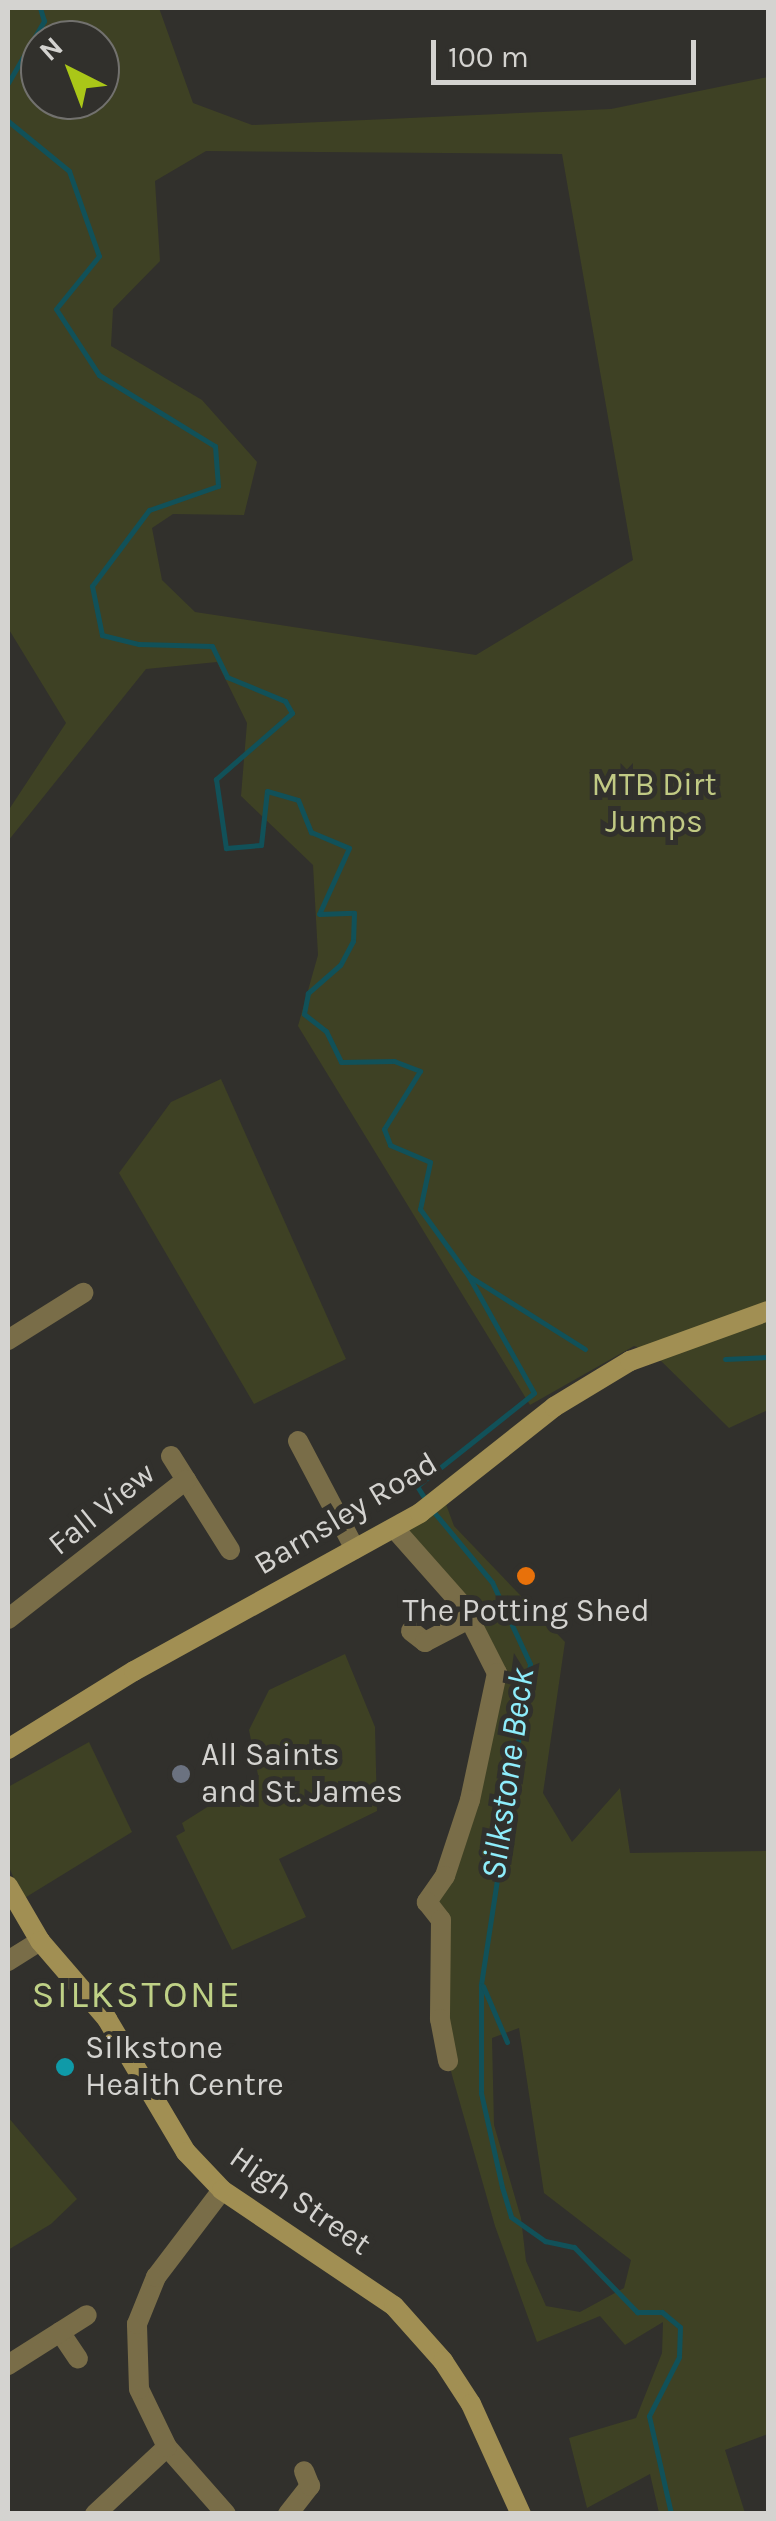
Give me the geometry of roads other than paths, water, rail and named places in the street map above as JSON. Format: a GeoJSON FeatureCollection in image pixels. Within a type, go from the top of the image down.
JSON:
{"type":"FeatureCollection","features":[{"type":"Feature","properties":{"kind":"street"},"geometry":{"type":"LineString","coordinates":[[8,1340],[58,1296],[83,1293]]}},
{"type":"Feature","properties":{"kind":"street","name":"Barnsley Road"},"geometry":{"type":"LineString","coordinates":[[8,1749],[420,1512],[554,1407],[630,1361],[768,1311]]}},
{"type":"Feature","properties":{"kind":"street"},"geometry":{"type":"LineString","coordinates":[[298,1442],[355,1549]]}},
{"type":"Feature","properties":{"kind":"street","name":"Fall View"},"geometry":{"type":"LineString","coordinates":[[171,1456],[230,1550]]}},
{"type":"Feature","properties":{"kind":"street","name":"Fall View"},"geometry":{"type":"LineString","coordinates":[[8,1619],[186,1480]]}},
{"type":"Feature","properties":{"kind":"street"},"geometry":{"type":"LineString","coordinates":[[394,1528],[471,1618],[497,1673],[470,1800],[445,1876],[418,1904],[441,1920],[440,2019],[448,2060]]}},
{"type":"Feature","properties":{"kind":"street"},"geometry":{"type":"LineString","coordinates":[[423,1642],[471,1618]]}},
{"type":"Feature","properties":{"kind":"street","name":"High Street"},"geometry":{"type":"LineString","coordinates":[[8,1886],[40,1941],[107,2020],[186,2152],[222,2190],[394,2306],[471,2404],[521,2514]]}},
{"type":"Feature","properties":{"kind":"street"},"geometry":{"type":"LineString","coordinates":[[8,1961],[40,1941]]}},
{"type":"Feature","properties":{"kind":"street"},"geometry":{"type":"LineString","coordinates":[[222,2190],[156,2277],[137,2324],[139,2389],[167,2447],[226,2514]]}},
{"type":"Feature","properties":{"kind":"street"},"geometry":{"type":"LineString","coordinates":[[8,2365],[87,2315]]}},
{"type":"Feature","properties":{"kind":"street"},"geometry":{"type":"LineString","coordinates":[[60,2332],[78,2359]]}},
{"type":"Feature","properties":{"kind":"street"},"geometry":{"type":"LineString","coordinates":[[95,2514],[167,2447]]}},
{"type":"Feature","properties":{"kind":"street"},"geometry":{"type":"LineString","coordinates":[[288,2514],[314,2482]]}},
{"type":"Feature","properties":{"kind":"waterway","name":"Silkstone Beck"},"geometry":{"type":"LineString","coordinates":[[8,83],[44,21],[40,8]]}},
{"type":"Feature","properties":{"kind":"waterway","name":"Silkstone Beck"},"geometry":{"type":"LineString","coordinates":[[8,121],[69,171],[99,256],[56,309],[99,375],[215,446],[218,486],[149,510],[92,586],[102,635],[139,644],[212,646],[227,677],[285,701],[292,713],[216,779],[226,848],[261,845],[267,791],[298,800],[311,832],[349,848],[319,914],[354,913],[353,941],[340,965],[308,993],[304,1014],[326,1031],[341,1062],[394,1061],[420,1071],[384,1129],[390,1145],[430,1162],[420,1209],[468,1275],[534,1393],[417,1486],[427,1502]]}},
{"type":"Feature","properties":{"kind":"waterway"},"geometry":{"type":"LineString","coordinates":[[469,1276],[585,1349]]}},
{"type":"Feature","properties":{"kind":"waterway"},"geometry":{"type":"LineString","coordinates":[[725,1359],[768,1357]]}},
{"type":"Feature","properties":{"kind":"waterway","name":"Silkstone Beck"},"geometry":{"type":"LineString","coordinates":[[433,1511],[492,1582],[530,1664],[481,1985],[481,2093],[502,2187],[511,2217],[545,2241],[574,2247],[637,2312],[662,2312],[680,2327],[679,2357],[649,2416],[671,2514]]}},
{"type":"Feature","properties":{"kind":"waterway"},"geometry":{"type":"LineString","coordinates":[[483,1986],[507,2042]]}},
{"type":"Feature","properties":{"kind":"place","name":"The Potting Shed"},"geometry":{"type":"Point","coordinates":[526,1576]}},
{"type":"Feature","properties":{"kind":"place","name":"All Saints and St. James"},"geometry":{"type":"Point","coordinates":[181,1774]}},
{"type":"Feature","properties":{"kind":"place","name":"Silkstone Health Centre"},"geometry":{"type":"Point","coordinates":[65,2067]}},
{"type":"Feature","properties":{"kind":"district","name":"SILKSTONE"},"geometry":{"type":"Point","coordinates":[137,1995]}},
{"type":"Feature","properties":{"kind":"park label","name":"MTB Dirt Jumps"},"geometry":{"type":"Point","coordinates":[654,804]}}]}
